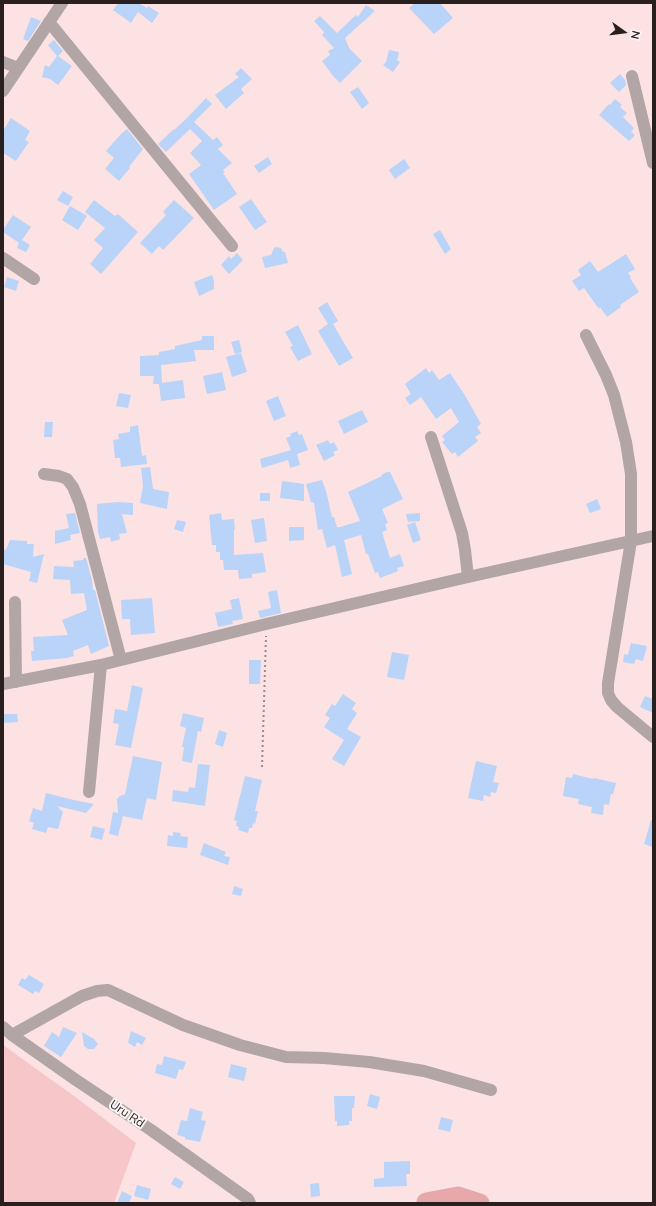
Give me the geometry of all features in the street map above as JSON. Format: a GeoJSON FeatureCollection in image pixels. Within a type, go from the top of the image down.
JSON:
{"type":"FeatureCollection","features":[{"type":"Feature","properties":{"kind":"street"},"geometry":{"type":"LineString","coordinates":[[3,91],[62,3]]}},
{"type":"Feature","properties":{"kind":"street"},"geometry":{"type":"LineString","coordinates":[[49,22],[232,246]]}},
{"type":"Feature","properties":{"kind":"street"},"geometry":{"type":"LineString","coordinates":[[3,62],[18,68]]}},
{"type":"Feature","properties":{"kind":"street"},"geometry":{"type":"LineString","coordinates":[[632,76],[653,163]]}},
{"type":"Feature","properties":{"kind":"street"},"geometry":{"type":"LineString","coordinates":[[3,258],[34,278]]}},
{"type":"Feature","properties":{"kind":"street"},"geometry":{"type":"LineString","coordinates":[[586,335],[606,375],[614,395],[626,442],[631,474],[631,541],[608,693],[611,700],[617,707],[653,737]]}},
{"type":"Feature","properties":{"kind":"street"},"geometry":{"type":"LineString","coordinates":[[431,437],[462,533],[466,550],[468,577]]}},
{"type":"Feature","properties":{"kind":"street"},"geometry":{"type":"LineString","coordinates":[[44,474],[59,476],[67,479],[73,487],[80,504],[120,660]]}},
{"type":"Feature","properties":{"kind":"street"},"geometry":{"type":"LineString","coordinates":[[3,684],[101,665],[266,624],[653,536]]}},
{"type":"Feature","properties":{"kind":"street"},"geometry":{"type":"LineString","coordinates":[[15,602],[16,682]]}},
{"type":"Feature","properties":{"kind":"street"},"geometry":{"type":"LineString","coordinates":[[89,792],[101,665]]}},
{"type":"Feature","properties":{"kind":"street"},"geometry":{"type":"LineString","coordinates":[[12,1035],[82,996],[97,991],[108,990],[183,1025],[255,1049],[286,1057],[324,1058],[369,1062],[424,1071],[491,1090]]}},
{"type":"Feature","properties":{"kind":"street","name":"Uru Rd"},"geometry":{"type":"LineString","coordinates":[[3,1027],[12,1035],[151,1130],[248,1199],[250,1203]]}},
{"type":"Feature","properties":{"kind":"path"},"geometry":{"type":"LineString","coordinates":[[262,767],[266,624]]}},
{"type":"Feature","properties":{"kind":"shaded area"},"geometry":{"type":"Polygon","coordinates":[[[3,1045],[136,1143],[114,1203],[3,1203],[3,1045]]]}},
{"type":"Feature","properties":{"kind":"building"},"geometry":{"type":"Polygon","coordinates":[[[118,3],[139,3],[147,8],[148,6],[159,13],[152,23],[138,12],[131,23],[113,10],[118,3]]]}},
{"type":"Feature","properties":{"kind":"building"},"geometry":{"type":"Polygon","coordinates":[[[415,3],[440,3],[453,18],[434,34],[409,8],[415,3]]]}},
{"type":"Feature","properties":{"kind":"building"},"geometry":{"type":"Polygon","coordinates":[[[366,5],[375,11],[345,38],[349,48],[362,61],[340,83],[322,61],[330,55],[328,51],[334,48],[322,35],[324,32],[314,21],[320,16],[337,33],[356,15],[358,17],[366,5]]]}},
{"type":"Feature","properties":{"kind":"building"},"geometry":{"type":"Polygon","coordinates":[[[31,17],[41,21],[28,41],[23,39],[31,17]]]}},
{"type":"Feature","properties":{"kind":"building"},"geometry":{"type":"Polygon","coordinates":[[[54,40],[63,51],[58,56],[72,66],[58,85],[50,79],[42,77],[45,65],[49,67],[57,56],[48,45],[54,40]]]}},
{"type":"Feature","properties":{"kind":"building"},"geometry":{"type":"Polygon","coordinates":[[[389,50],[399,52],[397,60],[400,62],[393,72],[383,65],[386,62],[389,50]]]}},
{"type":"Feature","properties":{"kind":"building"},"geometry":{"type":"Polygon","coordinates":[[[241,68],[252,79],[241,89],[244,93],[226,109],[215,95],[239,77],[235,74],[241,68]]]}},
{"type":"Feature","properties":{"kind":"building"},"geometry":{"type":"Polygon","coordinates":[[[620,74],[625,80],[626,85],[619,92],[610,83],[620,74]]]}},
{"type":"Feature","properties":{"kind":"building"},"geometry":{"type":"Polygon","coordinates":[[[358,87],[369,103],[362,109],[350,92],[358,87]]]}},
{"type":"Feature","properties":{"kind":"building"},"geometry":{"type":"Polygon","coordinates":[[[206,98],[212,104],[194,122],[213,140],[217,137],[223,145],[218,149],[232,163],[223,170],[225,172],[223,173],[237,194],[214,210],[189,174],[201,165],[190,153],[202,141],[190,129],[166,152],[158,144],[186,119],[206,98]]]}},
{"type":"Feature","properties":{"kind":"building"},"geometry":{"type":"Polygon","coordinates":[[[615,99],[622,105],[620,107],[627,113],[623,117],[634,128],[631,132],[635,135],[629,141],[599,115],[615,99]]]}},
{"type":"Feature","properties":{"kind":"building"},"geometry":{"type":"Polygon","coordinates":[[[11,118],[30,131],[25,140],[29,142],[16,161],[3,153],[3,131],[11,118]]]}},
{"type":"Feature","properties":{"kind":"building"},"geometry":{"type":"Polygon","coordinates":[[[127,129],[143,149],[119,181],[105,169],[114,158],[106,151],[127,129]]]}},
{"type":"Feature","properties":{"kind":"building"},"geometry":{"type":"Polygon","coordinates":[[[268,157],[272,164],[259,173],[254,166],[268,157]]]}},
{"type":"Feature","properties":{"kind":"building"},"geometry":{"type":"Polygon","coordinates":[[[404,159],[410,168],[395,179],[389,170],[404,159]]]}},
{"type":"Feature","properties":{"kind":"building"},"geometry":{"type":"Polygon","coordinates":[[[63,191],[73,197],[68,206],[57,200],[63,191]]]}},
{"type":"Feature","properties":{"kind":"building"},"geometry":{"type":"Polygon","coordinates":[[[251,199],[267,222],[255,230],[239,207],[251,199]]]}},
{"type":"Feature","properties":{"kind":"building"},"geometry":{"type":"Polygon","coordinates":[[[94,200],[115,216],[118,214],[138,232],[101,274],[90,264],[103,248],[94,240],[105,228],[85,212],[94,200]]]}},
{"type":"Feature","properties":{"kind":"building"},"geometry":{"type":"Polygon","coordinates":[[[174,200],[194,218],[163,250],[159,246],[152,254],[140,243],[166,215],[163,212],[174,200]]]}},
{"type":"Feature","properties":{"kind":"building"},"geometry":{"type":"Polygon","coordinates":[[[70,206],[87,216],[78,230],[62,220],[70,206]]]}},
{"type":"Feature","properties":{"kind":"building"},"geometry":{"type":"Polygon","coordinates":[[[13,215],[31,227],[22,240],[30,245],[26,252],[17,248],[19,243],[3,232],[13,215]]]}},
{"type":"Feature","properties":{"kind":"building"},"geometry":{"type":"Polygon","coordinates":[[[440,230],[451,249],[445,254],[433,234],[440,230]]]}},
{"type":"Feature","properties":{"kind":"building"},"geometry":{"type":"Polygon","coordinates":[[[276,247],[281,248],[283,252],[285,252],[288,263],[265,268],[262,257],[271,255],[276,247]]]}},
{"type":"Feature","properties":{"kind":"building"},"geometry":{"type":"Polygon","coordinates":[[[237,253],[243,260],[229,274],[221,265],[229,256],[231,259],[237,253]]]}},
{"type":"Feature","properties":{"kind":"building"},"geometry":{"type":"Polygon","coordinates":[[[626,254],[635,269],[628,273],[639,292],[620,305],[621,307],[607,317],[600,307],[599,309],[584,288],[579,291],[572,281],[581,275],[578,270],[590,261],[598,272],[626,254]]]}},
{"type":"Feature","properties":{"kind":"building"},"geometry":{"type":"Polygon","coordinates":[[[212,275],[214,289],[199,296],[194,282],[212,275]]]}},
{"type":"Feature","properties":{"kind":"building"},"geometry":{"type":"Polygon","coordinates":[[[7,277],[19,281],[16,291],[4,287],[7,277]]]}},
{"type":"Feature","properties":{"kind":"building"},"geometry":{"type":"Polygon","coordinates":[[[327,302],[338,321],[333,324],[353,358],[339,366],[318,331],[328,324],[318,308],[327,302]]]}},
{"type":"Feature","properties":{"kind":"building"},"geometry":{"type":"Polygon","coordinates":[[[298,325],[312,354],[298,361],[290,347],[293,346],[285,332],[298,325]]]}},
{"type":"Feature","properties":{"kind":"building"},"geometry":{"type":"Polygon","coordinates":[[[202,336],[214,336],[214,350],[194,350],[196,361],[161,365],[162,383],[183,380],[185,398],[161,401],[159,384],[153,384],[154,376],[140,376],[140,356],[159,355],[159,352],[175,349],[175,346],[202,340],[202,336]]]}},
{"type":"Feature","properties":{"kind":"building"},"geometry":{"type":"Polygon","coordinates":[[[239,340],[242,352],[235,354],[231,342],[239,340]]]}},
{"type":"Feature","properties":{"kind":"building"},"geometry":{"type":"Polygon","coordinates":[[[241,353],[247,372],[232,377],[226,357],[241,353]]]}},
{"type":"Feature","properties":{"kind":"building"},"geometry":{"type":"Polygon","coordinates":[[[426,368],[429,373],[432,370],[439,380],[450,373],[466,397],[481,424],[477,427],[481,433],[475,437],[478,441],[458,457],[455,452],[452,454],[442,442],[445,440],[442,436],[459,422],[451,408],[436,419],[421,397],[410,405],[405,398],[411,394],[405,384],[426,368]]]}},
{"type":"Feature","properties":{"kind":"building"},"geometry":{"type":"Polygon","coordinates":[[[222,372],[226,390],[207,394],[203,376],[222,372]]]}},
{"type":"Feature","properties":{"kind":"building"},"geometry":{"type":"Polygon","coordinates":[[[119,393],[131,395],[128,408],[116,406],[119,393]]]}},
{"type":"Feature","properties":{"kind":"building"},"geometry":{"type":"Polygon","coordinates":[[[278,396],[286,416],[274,421],[266,401],[278,396]]]}},
{"type":"Feature","properties":{"kind":"building"},"geometry":{"type":"Polygon","coordinates":[[[362,410],[368,422],[344,434],[338,421],[362,410]]]}},
{"type":"Feature","properties":{"kind":"building"},"geometry":{"type":"Polygon","coordinates":[[[45,422],[53,422],[52,437],[44,437],[45,422]]]}},
{"type":"Feature","properties":{"kind":"building"},"geometry":{"type":"Polygon","coordinates":[[[138,425],[142,456],[146,455],[147,464],[121,467],[120,458],[115,458],[113,440],[119,439],[118,434],[130,432],[130,427],[138,425]]]}},
{"type":"Feature","properties":{"kind":"building"},"geometry":{"type":"Polygon","coordinates":[[[297,431],[299,435],[302,434],[308,450],[297,454],[300,465],[290,468],[288,460],[262,468],[260,459],[291,450],[286,438],[291,436],[290,434],[297,431]]]}},
{"type":"Feature","properties":{"kind":"building"},"geometry":{"type":"Polygon","coordinates":[[[328,440],[330,444],[334,442],[338,450],[333,452],[335,455],[324,461],[316,445],[328,440]]]}},
{"type":"Feature","properties":{"kind":"building"},"geometry":{"type":"Polygon","coordinates":[[[150,467],[153,489],[169,492],[167,509],[140,503],[143,486],[141,468],[150,467]]]}},
{"type":"Feature","properties":{"kind":"building"},"geometry":{"type":"Polygon","coordinates":[[[390,472],[403,499],[382,509],[388,523],[385,524],[387,530],[382,532],[390,558],[400,554],[404,566],[397,568],[398,571],[380,578],[378,572],[375,573],[368,554],[366,554],[361,535],[344,540],[352,574],[342,577],[335,545],[327,548],[322,529],[318,530],[314,503],[311,502],[306,484],[322,480],[332,517],[334,517],[337,527],[340,527],[360,521],[348,492],[382,476],[381,475],[390,472]]]}},
{"type":"Feature","properties":{"kind":"building"},"geometry":{"type":"Polygon","coordinates":[[[282,481],[304,484],[304,501],[280,498],[282,481]]]}},
{"type":"Feature","properties":{"kind":"building"},"geometry":{"type":"Polygon","coordinates":[[[260,493],[270,493],[270,501],[260,501],[260,493]]]}},
{"type":"Feature","properties":{"kind":"building"},"geometry":{"type":"Polygon","coordinates":[[[597,499],[601,509],[590,513],[586,504],[597,499]]]}},
{"type":"Feature","properties":{"kind":"building"},"geometry":{"type":"Polygon","coordinates":[[[118,502],[133,503],[133,515],[122,514],[127,533],[119,534],[120,539],[111,542],[110,537],[100,539],[98,532],[97,504],[118,502]]]}},
{"type":"Feature","properties":{"kind":"building"},"geometry":{"type":"Polygon","coordinates":[[[75,513],[80,533],[70,535],[71,540],[55,544],[55,531],[69,528],[66,514],[75,513]]]}},
{"type":"Feature","properties":{"kind":"building"},"geometry":{"type":"Polygon","coordinates":[[[221,513],[222,520],[234,519],[234,555],[263,553],[266,572],[252,574],[252,578],[239,579],[238,570],[224,570],[223,560],[220,560],[220,552],[216,552],[216,545],[212,545],[209,515],[221,513]]]}},
{"type":"Feature","properties":{"kind":"building"},"geometry":{"type":"Polygon","coordinates":[[[420,513],[420,521],[408,522],[406,514],[420,513]]]}},
{"type":"Feature","properties":{"kind":"building"},"geometry":{"type":"Polygon","coordinates":[[[264,518],[267,541],[255,543],[251,520],[264,518]]]}},
{"type":"Feature","properties":{"kind":"building"},"geometry":{"type":"Polygon","coordinates":[[[177,520],[186,522],[183,532],[174,529],[177,520]]]}},
{"type":"Feature","properties":{"kind":"building"},"geometry":{"type":"Polygon","coordinates":[[[415,522],[421,540],[413,543],[407,525],[415,522]]]}},
{"type":"Feature","properties":{"kind":"building"},"geometry":{"type":"Polygon","coordinates":[[[289,527],[304,527],[304,540],[289,541],[289,527]]]}},
{"type":"Feature","properties":{"kind":"building"},"geometry":{"type":"Polygon","coordinates":[[[10,540],[27,541],[27,544],[34,544],[33,557],[44,554],[37,583],[29,581],[31,572],[3,564],[3,549],[6,550],[10,540]]]}},
{"type":"Feature","properties":{"kind":"building"},"geometry":{"type":"Polygon","coordinates":[[[83,558],[86,558],[93,590],[95,590],[109,646],[91,654],[88,645],[73,651],[74,656],[67,658],[32,661],[31,651],[34,651],[33,637],[68,635],[62,620],[87,610],[84,593],[71,594],[70,580],[53,579],[54,566],[74,567],[73,561],[83,560],[83,558]]]}},
{"type":"Feature","properties":{"kind":"building"},"geometry":{"type":"Polygon","coordinates":[[[277,590],[281,613],[260,618],[258,611],[271,608],[268,592],[277,590]]]}},
{"type":"Feature","properties":{"kind":"building"},"geometry":{"type":"Polygon","coordinates":[[[152,598],[155,633],[131,635],[130,619],[122,619],[121,600],[152,598]]]}},
{"type":"Feature","properties":{"kind":"building"},"geometry":{"type":"Polygon","coordinates":[[[239,598],[243,619],[232,621],[233,624],[218,627],[215,613],[232,609],[230,600],[239,598]]]}},
{"type":"Feature","properties":{"kind":"building"},"geometry":{"type":"Polygon","coordinates":[[[631,643],[647,646],[643,661],[636,659],[634,664],[623,662],[624,654],[628,655],[631,643]]]}},
{"type":"Feature","properties":{"kind":"building"},"geometry":{"type":"Polygon","coordinates":[[[392,652],[409,655],[404,680],[387,677],[392,652]]]}},
{"type":"Feature","properties":{"kind":"building"},"geometry":{"type":"Polygon","coordinates":[[[249,660],[261,660],[260,684],[249,684],[249,660]]]}},
{"type":"Feature","properties":{"kind":"building"},"geometry":{"type":"Polygon","coordinates":[[[132,685],[143,688],[131,748],[115,745],[119,724],[113,723],[115,709],[127,711],[132,685]]]}},
{"type":"Feature","properties":{"kind":"building"},"geometry":{"type":"Polygon","coordinates":[[[343,694],[356,703],[352,709],[357,713],[347,729],[361,737],[344,766],[332,759],[344,740],[324,727],[330,718],[325,715],[332,704],[335,706],[343,694]]]}},
{"type":"Feature","properties":{"kind":"building"},"geometry":{"type":"Polygon","coordinates":[[[645,696],[653,699],[653,713],[640,707],[645,696]]]}},
{"type":"Feature","properties":{"kind":"building"},"geometry":{"type":"Polygon","coordinates":[[[183,713],[204,718],[201,732],[198,731],[192,763],[182,761],[184,747],[182,747],[186,728],[180,726],[183,713]]]}},
{"type":"Feature","properties":{"kind":"building"},"geometry":{"type":"Polygon","coordinates":[[[3,714],[17,714],[18,722],[3,723],[3,714]]]}},
{"type":"Feature","properties":{"kind":"building"},"geometry":{"type":"Polygon","coordinates":[[[219,730],[227,733],[223,747],[215,744],[219,730]]]}},
{"type":"Feature","properties":{"kind":"building"},"geometry":{"type":"Polygon","coordinates":[[[133,756],[162,762],[156,800],[147,798],[142,820],[123,816],[118,836],[109,834],[113,812],[118,813],[117,799],[125,794],[133,756]]]}},
{"type":"Feature","properties":{"kind":"building"},"geometry":{"type":"Polygon","coordinates":[[[476,761],[497,766],[493,782],[499,783],[496,793],[491,792],[490,797],[484,795],[483,801],[468,798],[476,761]]]}},
{"type":"Feature","properties":{"kind":"building"},"geometry":{"type":"Polygon","coordinates":[[[198,764],[210,765],[205,806],[172,801],[173,790],[188,792],[189,787],[195,788],[198,764]]]}},
{"type":"Feature","properties":{"kind":"building"},"geometry":{"type":"Polygon","coordinates":[[[573,774],[616,783],[613,794],[611,794],[609,805],[604,804],[603,815],[591,813],[592,807],[578,804],[579,799],[563,796],[566,777],[572,778],[573,774]]]}},
{"type":"Feature","properties":{"kind":"building"},"geometry":{"type":"Polygon","coordinates":[[[245,776],[262,780],[255,811],[258,811],[255,824],[253,823],[252,828],[249,828],[248,833],[238,830],[239,827],[236,826],[237,821],[234,820],[245,776]]]}},
{"type":"Feature","properties":{"kind":"building"},"geometry":{"type":"Polygon","coordinates":[[[46,793],[94,804],[86,813],[57,806],[63,812],[58,829],[48,827],[46,833],[32,829],[34,823],[29,821],[33,808],[42,811],[46,793]]]}},
{"type":"Feature","properties":{"kind":"building"},"geometry":{"type":"Polygon","coordinates":[[[651,820],[653,820],[653,847],[644,844],[651,820]]]}},
{"type":"Feature","properties":{"kind":"building"},"geometry":{"type":"Polygon","coordinates":[[[93,826],[105,829],[102,840],[90,837],[93,826]]]}},
{"type":"Feature","properties":{"kind":"building"},"geometry":{"type":"Polygon","coordinates":[[[173,832],[181,833],[180,836],[188,837],[187,848],[167,846],[168,835],[173,836],[173,832]]]}},
{"type":"Feature","properties":{"kind":"building"},"geometry":{"type":"Polygon","coordinates":[[[204,843],[226,852],[224,856],[230,857],[228,865],[200,855],[204,843]]]}},
{"type":"Feature","properties":{"kind":"building"},"geometry":{"type":"Polygon","coordinates":[[[234,886],[243,889],[241,896],[232,894],[234,886]]]}},
{"type":"Feature","properties":{"kind":"building"},"geometry":{"type":"Polygon","coordinates":[[[29,975],[44,984],[39,993],[35,991],[33,994],[18,985],[22,978],[25,980],[29,975]]]}},
{"type":"Feature","properties":{"kind":"building"},"geometry":{"type":"Polygon","coordinates":[[[63,1027],[77,1033],[61,1057],[44,1046],[52,1032],[59,1037],[63,1027]]]}},
{"type":"Feature","properties":{"kind":"building"},"geometry":{"type":"Polygon","coordinates":[[[131,1031],[146,1038],[142,1045],[137,1042],[135,1047],[128,1043],[131,1031]]]}},
{"type":"Feature","properties":{"kind":"building"},"geometry":{"type":"Polygon","coordinates":[[[82,1032],[94,1039],[98,1044],[94,1049],[88,1049],[84,1046],[82,1032]]]}},
{"type":"Feature","properties":{"kind":"building"},"geometry":{"type":"Polygon","coordinates":[[[164,1056],[186,1062],[183,1070],[179,1069],[176,1079],[155,1073],[157,1064],[162,1065],[164,1056]]]}},
{"type":"Feature","properties":{"kind":"building"},"geometry":{"type":"Polygon","coordinates":[[[231,1064],[247,1068],[244,1081],[228,1077],[231,1064]]]}},
{"type":"Feature","properties":{"kind":"building"},"geometry":{"type":"Polygon","coordinates":[[[370,1094],[380,1097],[377,1109],[367,1106],[370,1094]]]}},
{"type":"Feature","properties":{"kind":"building"},"geometry":{"type":"Polygon","coordinates":[[[334,1096],[355,1096],[354,1108],[352,1108],[352,1121],[349,1121],[349,1125],[337,1126],[337,1121],[335,1121],[334,1096]]]}},
{"type":"Feature","properties":{"kind":"building"},"geometry":{"type":"Polygon","coordinates":[[[190,1108],[203,1112],[201,1120],[206,1121],[200,1142],[185,1139],[185,1137],[177,1135],[181,1120],[187,1121],[190,1108]]]}},
{"type":"Feature","properties":{"kind":"building"},"geometry":{"type":"Polygon","coordinates":[[[441,1117],[453,1120],[450,1132],[438,1129],[441,1117]]]}},
{"type":"Feature","properties":{"kind":"building"},"geometry":{"type":"Polygon","coordinates":[[[410,1161],[410,1174],[406,1174],[407,1186],[374,1187],[374,1179],[384,1178],[384,1162],[410,1161]]]}},
{"type":"Feature","properties":{"kind":"building"},"geometry":{"type":"Polygon","coordinates":[[[175,1177],[184,1182],[180,1189],[171,1184],[175,1177]]]}},
{"type":"Feature","properties":{"kind":"building"},"geometry":{"type":"Polygon","coordinates":[[[319,1183],[320,1196],[311,1197],[310,1184],[319,1183]]]}},
{"type":"Feature","properties":{"kind":"building"},"geometry":{"type":"Polygon","coordinates":[[[137,1185],[151,1189],[148,1200],[134,1196],[137,1185]]]}},
{"type":"Feature","properties":{"kind":"building"},"geometry":{"type":"Polygon","coordinates":[[[122,1191],[132,1196],[129,1203],[117,1203],[122,1191]]]}},
{"type":"Feature","properties":{"kind":"waterway"},"geometry":{"type":"LineString","coordinates":[[426,1203],[458,1196],[480,1203]]}}]}
